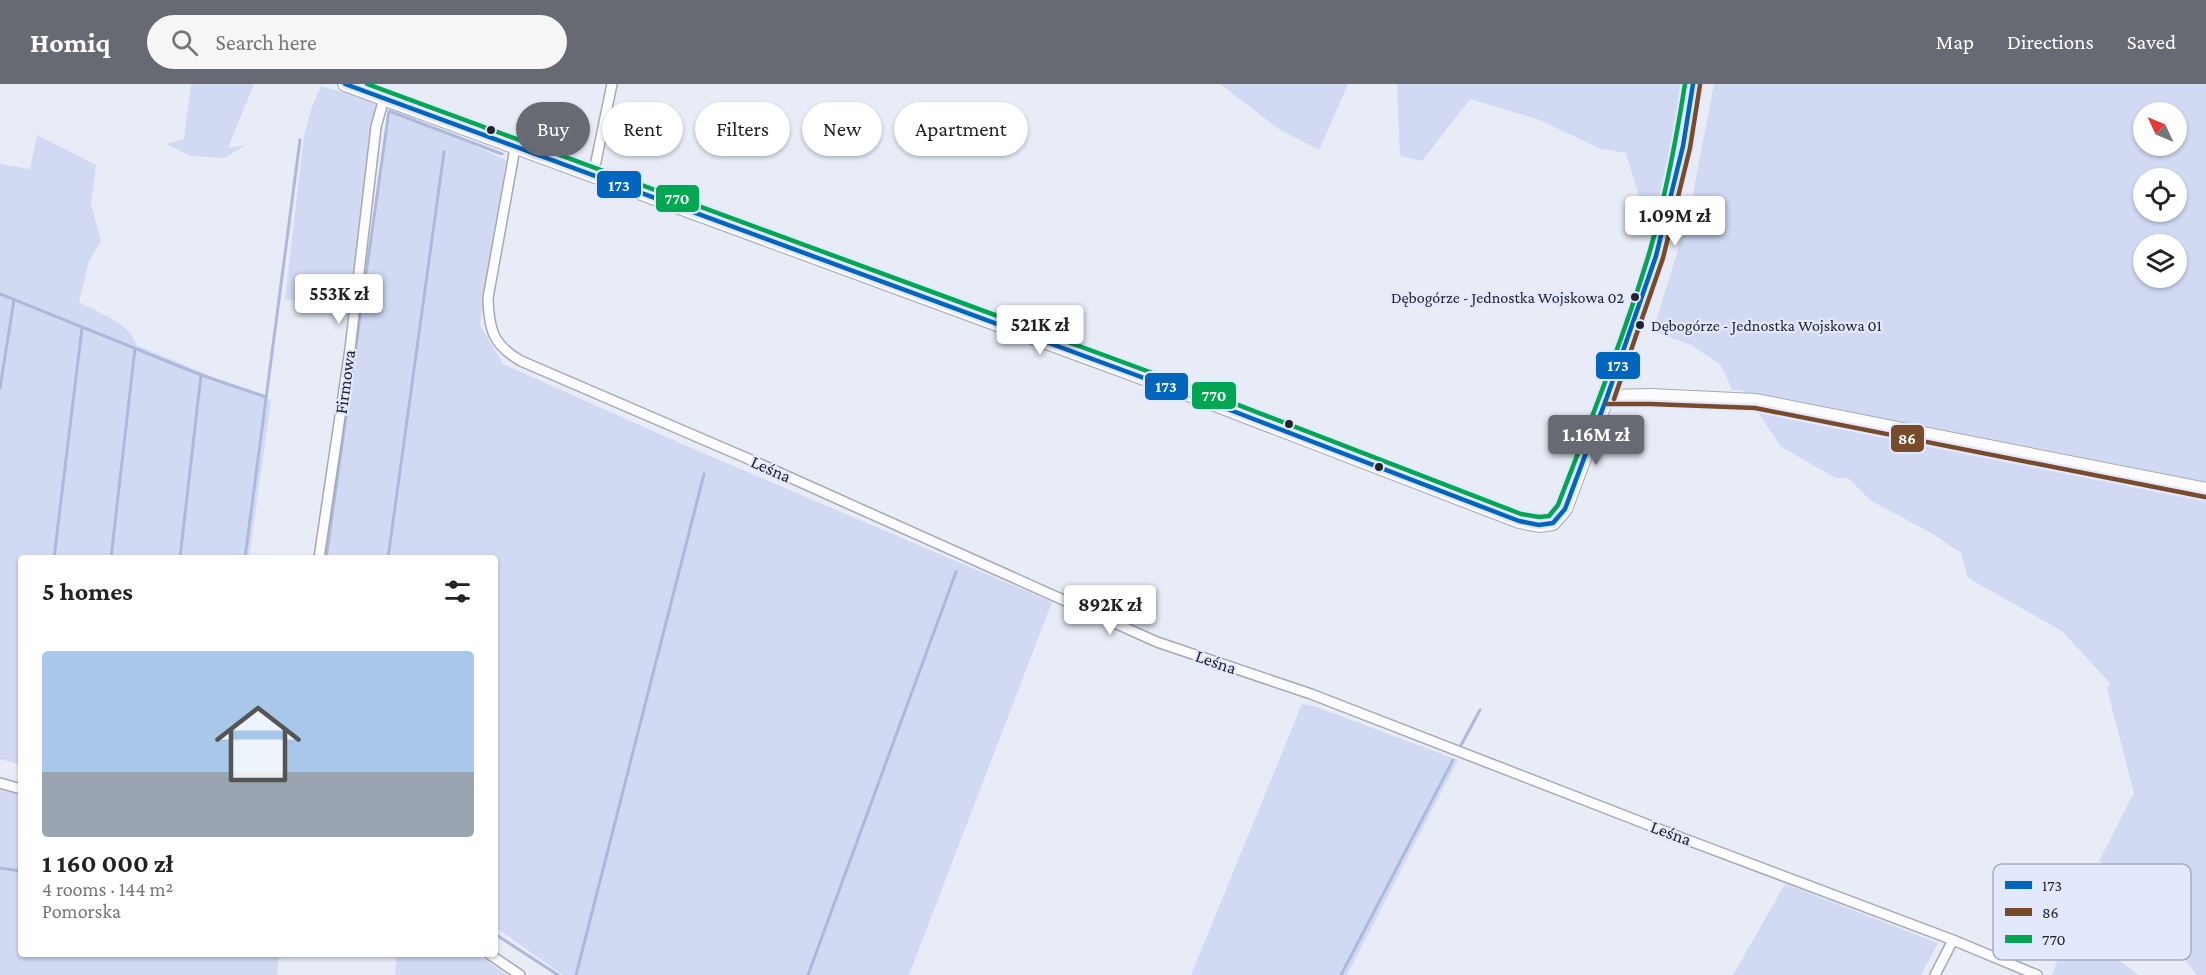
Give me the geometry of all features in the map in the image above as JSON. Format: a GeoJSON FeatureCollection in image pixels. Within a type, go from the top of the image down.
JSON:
{"type":"FeatureCollection","features":[{"type":"Feature","properties":{"kind":"street"},"geometry":{"type":"LineString","coordinates":[[345,84],[516,148]]}},
{"type":"Feature","properties":{"kind":"street"},"geometry":{"type":"LineString","coordinates":[[593,176],[612,84]]}},
{"type":"Feature","properties":{"kind":"street"},"geometry":{"type":"LineString","coordinates":[[538,156],[1200,399],[1519,521],[1546,524],[1552,523],[1565,509],[1656,256],[1683,146],[1693,84]]}},
{"type":"Feature","properties":{"kind":"street","name":"Firmowa"},"geometry":{"type":"LineString","coordinates":[[319,555],[350,349],[376,127],[384,98]]}},
{"type":"Feature","properties":{"kind":"street","name":"Leśna"},"geometry":{"type":"LineString","coordinates":[[516,148],[488,298],[489,319],[493,333],[500,345],[521,361],[751,460],[1157,642],[1311,694],[1993,957]]}},
{"type":"Feature","properties":{"kind":"street"},"geometry":{"type":"LineString","coordinates":[[1607,397],[1650,396],[1756,401],[2206,490]]}},
{"type":"Feature","properties":{"kind":"street"},"geometry":{"type":"LineString","coordinates":[[0,783],[18,788]]}},
{"type":"Feature","properties":{"kind":"street"},"geometry":{"type":"LineString","coordinates":[[1935,975],[1953,940]]}},
{"type":"Feature","properties":{"kind":"street"},"geometry":{"type":"LineString","coordinates":[[493,957],[520,975]]}},
{"type":"Feature","properties":{"kind":"street","name":"Leśna"},"geometry":{"type":"LineString","coordinates":[[2001,960],[2037,975]]}},
{"type":"Feature","properties":{"kind":"shaded area"},"geometry":{"type":"Polygon","coordinates":[[[191,84],[254,84],[228,148],[246,145],[224,158],[191,156],[166,144],[184,139],[191,84]]]}},
{"type":"Feature","properties":{"kind":"shaded area"},"geometry":{"type":"Polygon","coordinates":[[[1220,84],[1348,84],[1319,150],[1279,129],[1220,84]]]}},
{"type":"Feature","properties":{"kind":"shaded area"},"geometry":{"type":"Polygon","coordinates":[[[1397,84],[1685,84],[1658,226],[1647,222],[1626,153],[1601,149],[1537,119],[1470,99],[1422,161],[1400,156],[1397,84]]]}},
{"type":"Feature","properties":{"kind":"shaded area"},"geometry":{"type":"Polygon","coordinates":[[[1714,84],[2206,84],[2206,975],[2197,975],[2185,960],[2191,960],[2191,864],[2103,864],[2099,861],[2134,793],[2107,689],[2110,683],[2062,631],[1968,578],[1961,553],[1933,534],[1870,500],[1848,478],[1836,478],[1781,447],[1744,391],[1732,390],[1721,365],[1691,345],[1653,331],[1689,214],[1714,84]]]}},
{"type":"Feature","properties":{"kind":"shaded area"},"geometry":{"type":"Polygon","coordinates":[[[321,86],[377,102],[351,309],[285,299],[304,136],[321,86]]]}},
{"type":"Feature","properties":{"kind":"shaded area"},"geometry":{"type":"Polygon","coordinates":[[[391,108],[506,160],[480,325],[503,364],[682,444],[1052,602],[909,975],[563,975],[498,929],[498,555],[327,555],[391,108]]]}},
{"type":"Feature","properties":{"kind":"shaded area"},"geometry":{"type":"Polygon","coordinates":[[[37,135],[96,165],[91,204],[101,241],[89,261],[79,302],[121,325],[128,331],[136,345],[271,401],[249,555],[18,555],[18,764],[0,759],[0,164],[30,169],[37,135]]]}},
{"type":"Feature","properties":{"kind":"shaded area"},"geometry":{"type":"Polygon","coordinates":[[[1302,704],[1314,706],[1458,760],[1347,975],[1191,975],[1302,704]]]}},
{"type":"Feature","properties":{"kind":"shaded area"},"geometry":{"type":"Polygon","coordinates":[[[0,786],[18,791],[18,957],[279,957],[277,975],[0,975],[0,786]]]}},
{"type":"Feature","properties":{"kind":"shaded area"},"geometry":{"type":"Polygon","coordinates":[[[1785,884],[1938,943],[1921,975],[1733,975],[1785,884]]]}},
{"type":"Feature","properties":{"kind":"shaded area"},"geometry":{"type":"Polygon","coordinates":[[[397,957],[480,957],[507,975],[395,975],[397,957]]]}},
{"type":"Feature","properties":{"kind":"shaded area"},"geometry":{"type":"Polygon","coordinates":[[[2058,960],[2119,960],[2139,975],[2052,975],[2058,960]]]}},
{"type":"Feature","properties":{"kind":"waterway"},"geometry":{"type":"LineString","coordinates":[[326,555],[389,111],[502,154]]}},
{"type":"Feature","properties":{"kind":"waterway"},"geometry":{"type":"LineString","coordinates":[[245,555],[300,140]]}},
{"type":"Feature","properties":{"kind":"waterway"},"geometry":{"type":"LineString","coordinates":[[388,555],[444,152]]}},
{"type":"Feature","properties":{"kind":"waterway"},"geometry":{"type":"LineString","coordinates":[[0,294],[201,375],[266,397]]}},
{"type":"Feature","properties":{"kind":"waterway"},"geometry":{"type":"LineString","coordinates":[[0,388],[14,300]]}},
{"type":"Feature","properties":{"kind":"waterway"},"geometry":{"type":"LineString","coordinates":[[54,555],[82,328]]}},
{"type":"Feature","properties":{"kind":"waterway"},"geometry":{"type":"LineString","coordinates":[[111,555],[135,348]]}},
{"type":"Feature","properties":{"kind":"waterway"},"geometry":{"type":"LineString","coordinates":[[180,555],[201,375]]}},
{"type":"Feature","properties":{"kind":"waterway"},"geometry":{"type":"LineString","coordinates":[[576,975],[704,474]]}},
{"type":"Feature","properties":{"kind":"waterway"},"geometry":{"type":"LineString","coordinates":[[808,975],[956,572]]}},
{"type":"Feature","properties":{"kind":"waterway"},"geometry":{"type":"LineString","coordinates":[[1460,747],[1480,710]]}},
{"type":"Feature","properties":{"kind":"waterway"},"geometry":{"type":"LineString","coordinates":[[1341,975],[1453,760]]}},
{"type":"Feature","properties":{"kind":"waterway"},"geometry":{"type":"LineString","coordinates":[[0,868],[18,871]]}},
{"type":"Feature","properties":{"kind":"waterway"},"geometry":{"type":"LineString","coordinates":[[498,936],[558,975]]}},
{"type":"Feature","properties":{"kind":"transit line","name":"173"},"geometry":{"type":"LineString","coordinates":[[345,84],[1212,403],[1519,521],[1539,525],[1553,523],[1565,509],[1607,397],[1656,256],[1683,146],[1693,84]]}},
{"type":"Feature","properties":{"kind":"transit line","name":"770"},"geometry":{"type":"LineString","coordinates":[[367,84],[1215,396],[1521,514],[1539,517],[1549,516],[1558,505],[1628,317],[1660,212],[1685,84]]}},
{"type":"Feature","properties":{"kind":"transit line","name":"86"},"geometry":{"type":"LineString","coordinates":[[1614,399],[1663,258],[1690,148],[1700,85]]}},
{"type":"Feature","properties":{"kind":"transit line","name":"86"},"geometry":{"type":"LineString","coordinates":[[1607,404],[1755,408],[2205,497]]}},
{"type":"Feature","properties":{"kind":"place","name":"Dębogórze - Jednostka Wojskowa 02"},"geometry":{"type":"Point","coordinates":[1635,297]}},
{"type":"Feature","properties":{"kind":"place","name":"Dębogórze - Jednostka Wojskowa 01"},"geometry":{"type":"Point","coordinates":[1640,325]}}]}
